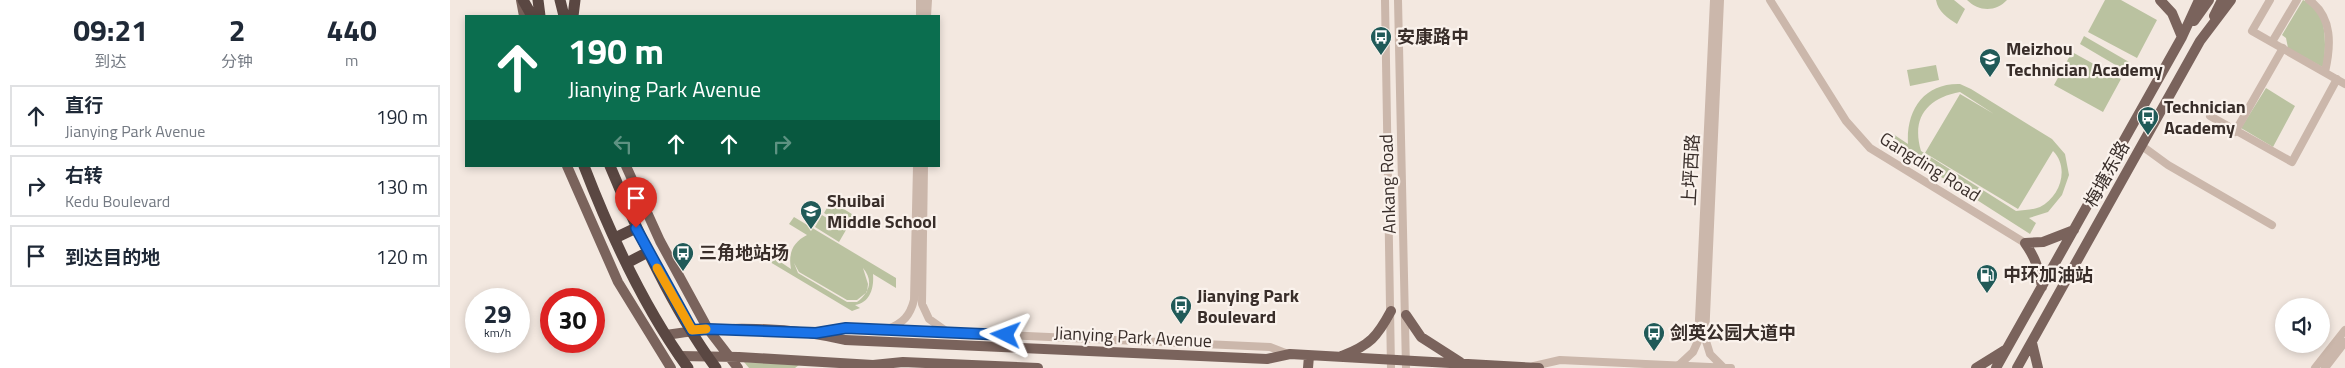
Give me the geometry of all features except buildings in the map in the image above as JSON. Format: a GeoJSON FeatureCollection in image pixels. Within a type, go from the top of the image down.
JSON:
{"type":"FeatureCollection","features":[{"type":"Feature","properties":{"kind":"highway"},"geometry":{"type":"LineString","coordinates":[[522,0],[531,15]]}},
{"type":"Feature","properties":{"kind":"highway"},"geometry":{"type":"LineString","coordinates":[[538,0],[540,15]]}},
{"type":"Feature","properties":{"kind":"highway"},"geometry":{"type":"LineString","coordinates":[[560,0],[564,15]]}},
{"type":"Feature","properties":{"kind":"highway"},"geometry":{"type":"LineString","coordinates":[[573,15],[575,0]]}},
{"type":"Feature","properties":{"kind":"highway"},"geometry":{"type":"LineString","coordinates":[[584,167],[615,238],[653,315],[688,368]]}},
{"type":"Feature","properties":{"kind":"highway"},"geometry":{"type":"LineString","coordinates":[[610,167],[648,252],[716,368]]}},
{"type":"Feature","properties":{"kind":"highway"},"geometry":{"type":"LineString","coordinates":[[615,238],[636,228]]}},
{"type":"Feature","properties":{"kind":"highway"},"geometry":{"type":"LineString","coordinates":[[627,262],[648,252]]}},
{"type":"Feature","properties":{"kind":"main road"},"geometry":{"type":"LineString","coordinates":[[522,0],[524,15]]}},
{"type":"Feature","properties":{"kind":"main road"},"geometry":{"type":"LineString","coordinates":[[575,0],[579,15]]}},
{"type":"Feature","properties":{"kind":"main road"},"geometry":{"type":"LineString","coordinates":[[2160,0],[2172,13],[2182,38]]}},
{"type":"Feature","properties":{"kind":"main road","name":"梅塘东路"},"geometry":{"type":"LineString","coordinates":[[1996,368],[2182,38],[2199,0]]}},
{"type":"Feature","properties":{"kind":"main road"},"geometry":{"type":"LineString","coordinates":[[2182,38],[2209,0]]}},
{"type":"Feature","properties":{"kind":"main road"},"geometry":{"type":"LineString","coordinates":[[2200,41],[2222,0]]}},
{"type":"Feature","properties":{"kind":"main road","name":"梅塘东路"},"geometry":{"type":"LineString","coordinates":[[2018,368],[2200,41],[2231,0]]}},
{"type":"Feature","properties":{"kind":"main road"},"geometry":{"type":"LineString","coordinates":[[567,167],[618,282],[671,368]]}},
{"type":"Feature","properties":{"kind":"main road"},"geometry":{"type":"LineString","coordinates":[[626,167],[660,241],[708,329],[738,368]]}},
{"type":"Feature","properties":{"kind":"main road"},"geometry":{"type":"LineString","coordinates":[[2025,243],[2044,242],[2074,230]]}},
{"type":"Feature","properties":{"kind":"main road"},"geometry":{"type":"LineString","coordinates":[[2025,243],[2033,254],[2039,269],[2042,287]]}},
{"type":"Feature","properties":{"kind":"main road"},"geometry":{"type":"LineString","coordinates":[[1338,357],[1368,345],[1380,332],[1391,311]]}},
{"type":"Feature","properties":{"kind":"main road"},"geometry":{"type":"LineString","coordinates":[[1406,316],[1421,337],[1463,364]]}},
{"type":"Feature","properties":{"kind":"main road","name":"Jianying Park Avenue"},"geometry":{"type":"LineString","coordinates":[[666,335],[708,329],[816,333],[845,340],[1267,359],[1290,354],[1338,357],[1391,364],[1536,367]]}},
{"type":"Feature","properties":{"kind":"main road"},"geometry":{"type":"LineString","coordinates":[[2032,343],[2038,368]]}},
{"type":"Feature","properties":{"kind":"main road"},"geometry":{"type":"LineString","coordinates":[[977,365],[979,346]]}},
{"type":"Feature","properties":{"kind":"main road"},"geometry":{"type":"LineString","coordinates":[[1976,368],[2008,348]]}},
{"type":"Feature","properties":{"kind":"main road"},"geometry":{"type":"LineString","coordinates":[[679,356],[731,357],[823,365],[877,367],[903,362],[1038,368]]}},
{"type":"Feature","properties":{"kind":"main road"},"geometry":{"type":"LineString","coordinates":[[1308,368],[1309,356]]}},
{"type":"Feature","properties":{"kind":"street"},"geometry":{"type":"LineString","coordinates":[[920,0],[920,15]]}},
{"type":"Feature","properties":{"kind":"street"},"geometry":{"type":"LineString","coordinates":[[927,15],[928,0]]}},
{"type":"Feature","properties":{"kind":"street","name":"Ankang Road"},"geometry":{"type":"LineString","coordinates":[[1385,0],[1391,364]]}},
{"type":"Feature","properties":{"kind":"street","name":"Ankang Road"},"geometry":{"type":"LineString","coordinates":[[1398,0],[1406,364]]}},
{"type":"Feature","properties":{"kind":"street","name":"上坪西路"},"geometry":{"type":"LineString","coordinates":[[1702,340],[1714,0]]}},
{"type":"Feature","properties":{"kind":"street","name":"上坪西路"},"geometry":{"type":"LineString","coordinates":[[1702,340],[1720,0]]}},
{"type":"Feature","properties":{"kind":"street","name":"Gangding Road"},"geometry":{"type":"LineString","coordinates":[[1770,0],[1846,122],[1870,148],[2025,243]]}},
{"type":"Feature","properties":{"kind":"street"},"geometry":{"type":"LineString","coordinates":[[2270,0],[2252,31],[2345,84]]}},
{"type":"Feature","properties":{"kind":"street"},"geometry":{"type":"LineString","coordinates":[[2272,42],[2297,0]]}},
{"type":"Feature","properties":{"kind":"street"},"geometry":{"type":"LineString","coordinates":[[2309,0],[2319,9],[2328,28],[2329,49],[2325,72]]}},
{"type":"Feature","properties":{"kind":"street"},"geometry":{"type":"LineString","coordinates":[[2235,132],[2283,48]]}},
{"type":"Feature","properties":{"kind":"street"},"geometry":{"type":"LineString","coordinates":[[2210,116],[2235,132],[2292,162],[2337,80]]}},
{"type":"Feature","properties":{"kind":"street"},"geometry":{"type":"LineString","coordinates":[[2142,146],[2168,165],[2272,225]]}},
{"type":"Feature","properties":{"kind":"street"},"geometry":{"type":"LineString","coordinates":[[917,167],[918,298],[924,312],[937,327],[949,333]]}},
{"type":"Feature","properties":{"kind":"street"},"geometry":{"type":"LineString","coordinates":[[886,330],[900,324],[907,317],[918,298],[924,167]]}},
{"type":"Feature","properties":{"kind":"street"},"geometry":{"type":"LineString","coordinates":[[816,333],[846,328],[1270,347],[1290,354]]}},
{"type":"Feature","properties":{"kind":"street"},"geometry":{"type":"LineString","coordinates":[[2315,368],[2345,330]]}},
{"type":"Feature","properties":{"kind":"street"},"geometry":{"type":"LineString","coordinates":[[1678,366],[1693,352],[1702,340],[1710,354],[1724,368]]}},
{"type":"Feature","properties":{"kind":"street"},"geometry":{"type":"LineString","coordinates":[[2325,368],[2345,342]]}},
{"type":"Feature","properties":{"kind":"street"},"geometry":{"type":"LineString","coordinates":[[1536,367],[1560,360],[1731,368]]}},
{"type":"Feature","properties":{"kind":"green space"},"geometry":{"type":"Polygon","coordinates":[[[1936,0],[1954,0],[1965,9],[1957,24],[1941,11],[1936,0]]]}},
{"type":"Feature","properties":{"kind":"green space"},"geometry":{"type":"Polygon","coordinates":[[[1967,0],[2007,0],[1998,7],[1987,9],[1977,7],[1967,0]]]}},
{"type":"Feature","properties":{"kind":"green space"},"geometry":{"type":"Polygon","coordinates":[[[2105,0],[2121,0],[2157,20],[2137,58],[2088,32],[2105,0]]]}},
{"type":"Feature","properties":{"kind":"green space"},"geometry":{"type":"Polygon","coordinates":[[[2303,0],[2312,5],[2322,20],[2325,39],[2324,68],[2288,48],[2286,38],[2282,35],[2303,0]]]}},
{"type":"Feature","properties":{"kind":"green space"},"geometry":{"type":"Polygon","coordinates":[[[2084,36],[2129,62],[2124,70],[2080,44],[2084,36]]]}},
{"type":"Feature","properties":{"kind":"green space"},"geometry":{"type":"Polygon","coordinates":[[[2072,52],[2121,79],[2103,112],[2054,85],[2072,52]]]}},
{"type":"Feature","properties":{"kind":"green space"},"geometry":{"type":"Polygon","coordinates":[[[1936,65],[1939,80],[1910,86],[1907,70],[1936,65]]]}},
{"type":"Feature","properties":{"kind":"green space"},"geometry":{"type":"Polygon","coordinates":[[[1960,84],[1971,89],[2052,139],[2065,154],[2069,175],[2062,195],[2048,212],[2029,218],[2036,223],[2030,234],[1888,143],[1893,134],[1908,144],[1910,120],[1914,110],[1927,94],[1936,88],[1960,84]],[[1960,92],[1939,99],[1931,104],[1921,119],[1918,128],[1918,139],[1921,151],[2016,211],[2040,207],[2053,196],[2062,174],[2058,158],[2053,151],[2018,209],[1925,153],[1960,94],[1994,114],[1960,92]]]}},
{"type":"Feature","properties":{"kind":"green space"},"geometry":{"type":"Polygon","coordinates":[[[2266,88],[2295,106],[2273,147],[2241,128],[2266,88]]]}},
{"type":"Feature","properties":{"kind":"green space"},"geometry":{"type":"Polygon","coordinates":[[[831,201],[855,216],[848,228],[824,213],[831,201]]]}},
{"type":"Feature","properties":{"kind":"green space"},"geometry":{"type":"Polygon","coordinates":[[[822,215],[846,230],[839,242],[815,227],[822,215]]]}},
{"type":"Feature","properties":{"kind":"green space"},"geometry":{"type":"Polygon","coordinates":[[[794,217],[896,278],[896,288],[873,274],[873,284],[868,297],[865,301],[855,305],[860,308],[852,311],[770,262],[773,257],[791,269],[791,253],[798,241],[807,235],[789,224],[794,217]],[[794,263],[798,273],[847,302],[857,302],[866,293],[857,300],[847,300],[799,272],[794,263]],[[863,268],[868,284],[867,290],[869,282],[863,268]]]}},
{"type":"Feature","properties":{"kind":"green space"},"geometry":{"type":"Polygon","coordinates":[[[744,362],[799,365],[795,368],[749,368],[744,362]]]}},
{"type":"Feature","properties":{"kind":"slow traffic"},"geometry":{"type":"LineString","coordinates":[[657,268],[692,330],[706,329]]}},
{"type":"Feature","properties":{"kind":"place","name":"安康路中"},"geometry":{"type":"Point","coordinates":[1381,56]}},
{"type":"Feature","properties":{"kind":"place","name":"Meizhou Technician Academy"},"geometry":{"type":"Point","coordinates":[1990,78]}},
{"type":"Feature","properties":{"kind":"place","name":"Technician Academy"},"geometry":{"type":"Point","coordinates":[2148,136]}},
{"type":"Feature","properties":{"kind":"place","name":"Shuibai Middle School"},"geometry":{"type":"Point","coordinates":[811,230]}},
{"type":"Feature","properties":{"kind":"place","name":"三角地站场"},"geometry":{"type":"Point","coordinates":[683,272]}},
{"type":"Feature","properties":{"kind":"place","name":"中环加油站"},"geometry":{"type":"Point","coordinates":[1987,294]}},
{"type":"Feature","properties":{"kind":"place","name":"Jianying Park Boulevard"},"geometry":{"type":"Point","coordinates":[1181,325]}},
{"type":"Feature","properties":{"kind":"place","name":"剑英公园大道中"},"geometry":{"type":"Point","coordinates":[1654,352]}},
{"type":"Feature","properties":{"kind":"route"},"geometry":{"type":"LineString","coordinates":[[636,228],[692,330],[739,329],[816,333],[846,328],[1006,335]]}}]}
